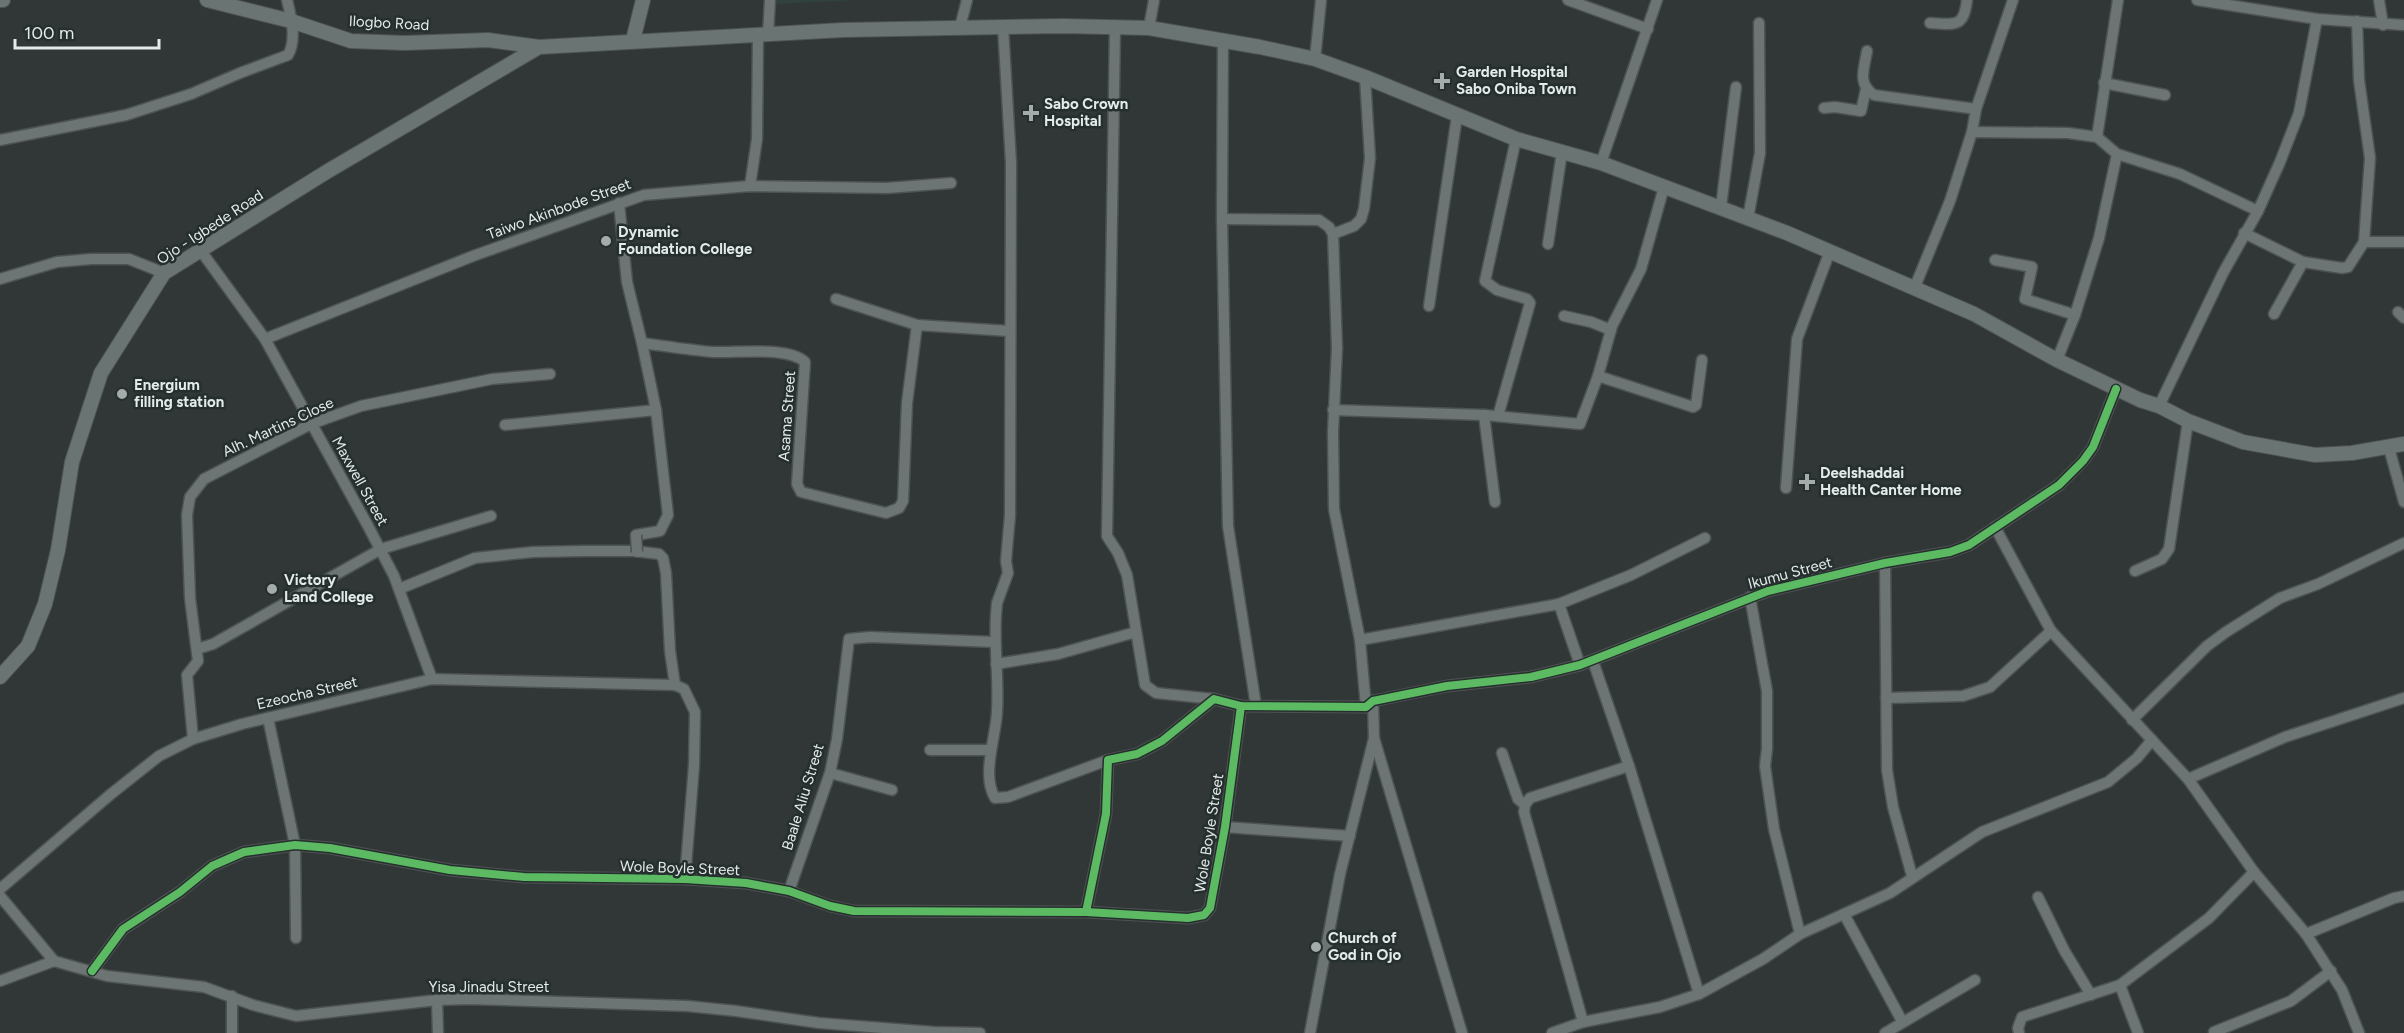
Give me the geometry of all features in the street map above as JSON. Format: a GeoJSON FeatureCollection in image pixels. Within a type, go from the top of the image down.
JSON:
{"type":"FeatureCollection","features":[{"type":"Feature","properties":{"kind":"main road","name":"Ilogbo Road"},"geometry":{"type":"LineString","coordinates":[[207,0],[291,21],[351,41],[405,43],[488,40],[539,47]]}},
{"type":"Feature","properties":{"kind":"main road"},"geometry":{"type":"LineString","coordinates":[[633,40],[643,0]]}},
{"type":"Feature","properties":{"kind":"main road","name":"Ojo - Igbede Road"},"geometry":{"type":"LineString","coordinates":[[1,676],[28,646],[45,604],[58,550],[72,462],[101,373],[164,273],[328,171],[539,47],[843,30],[1003,26],[1149,28],[1223,39],[1315,59],[1516,139],[1601,163],[1721,207],[1830,251],[1974,314],[2057,360],[2116,389],[2159,406],[2188,421],[2243,442],[2315,455],[2352,453],[2404,444]]}},
{"type":"Feature","properties":{"kind":"street"},"geometry":{"type":"LineString","coordinates":[[0,140],[126,115],[191,94],[288,56],[291,50],[291,21],[287,0]]}},
{"type":"Feature","properties":{"kind":"street"},"geometry":{"type":"LineString","coordinates":[[750,186],[757,139],[763,35],[770,0]]}},
{"type":"Feature","properties":{"kind":"street"},"geometry":{"type":"LineString","coordinates":[[960,27],[967,0]]}},
{"type":"Feature","properties":{"kind":"street"},"geometry":{"type":"LineString","coordinates":[[1149,28],[1154,0]]}},
{"type":"Feature","properties":{"kind":"street"},"geometry":{"type":"LineString","coordinates":[[1315,59],[1321,0]]}},
{"type":"Feature","properties":{"kind":"street"},"geometry":{"type":"LineString","coordinates":[[1568,0],[1648,29]]}},
{"type":"Feature","properties":{"kind":"street"},"geometry":{"type":"LineString","coordinates":[[1601,163],[1657,0]]}},
{"type":"Feature","properties":{"kind":"street"},"geometry":{"type":"LineString","coordinates":[[1930,23],[1955,23],[1963,20],[1967,0]]}},
{"type":"Feature","properties":{"kind":"street"},"geometry":{"type":"LineString","coordinates":[[1914,289],[1950,201],[1972,132],[1976,109],[2013,0]]}},
{"type":"Feature","properties":{"kind":"street"},"geometry":{"type":"LineString","coordinates":[[2097,137],[2118,0]]}},
{"type":"Feature","properties":{"kind":"street"},"geometry":{"type":"LineString","coordinates":[[2197,0],[2317,19],[2404,25]]}},
{"type":"Feature","properties":{"kind":"street"},"geometry":{"type":"LineString","coordinates":[[2379,0],[2383,25]]}},
{"type":"Feature","properties":{"kind":"street"},"geometry":{"type":"LineString","coordinates":[[2159,406],[2244,233],[2258,211],[2280,162],[2299,113],[2317,19]]}},
{"type":"Feature","properties":{"kind":"street"},"geometry":{"type":"LineString","coordinates":[[2244,233],[2303,262],[2342,268],[2348,267],[2364,242],[2370,158],[2359,80],[2357,21]]}},
{"type":"Feature","properties":{"kind":"street"},"geometry":{"type":"LineString","coordinates":[[1748,218],[1760,153],[1759,23]]}},
{"type":"Feature","properties":{"kind":"street"},"geometry":{"type":"LineString","coordinates":[[1003,26],[1011,163],[1010,515],[1006,561],[1008,573],[997,603],[995,642],[997,713],[991,750],[990,790],[995,798],[1008,797],[1108,760],[1137,754],[1162,741],[1214,699]]}},
{"type":"Feature","properties":{"kind":"street"},"geometry":{"type":"LineString","coordinates":[[996,664],[1058,654],[1136,632],[1127,575],[1118,553],[1107,536],[1115,28]]}},
{"type":"Feature","properties":{"kind":"street"},"geometry":{"type":"LineString","coordinates":[[1223,39],[1222,219],[1228,526],[1256,706]]}},
{"type":"Feature","properties":{"kind":"street"},"geometry":{"type":"LineString","coordinates":[[1867,51],[1863,82],[1866,89],[1874,95],[1976,109]]}},
{"type":"Feature","properties":{"kind":"street"},"geometry":{"type":"LineString","coordinates":[[1333,234],[1354,226],[1361,219],[1364,209],[1370,158],[1365,77]]}},
{"type":"Feature","properties":{"kind":"street"},"geometry":{"type":"LineString","coordinates":[[2104,82],[2165,95]]}},
{"type":"Feature","properties":{"kind":"street"},"geometry":{"type":"LineString","coordinates":[[1721,207],[1736,87]]}},
{"type":"Feature","properties":{"kind":"street"},"geometry":{"type":"LineString","coordinates":[[1824,108],[1835,107],[1861,111],[1866,89]]}},
{"type":"Feature","properties":{"kind":"street"},"geometry":{"type":"LineString","coordinates":[[1429,306],[1457,116]]}},
{"type":"Feature","properties":{"kind":"street"},"geometry":{"type":"LineString","coordinates":[[1972,132],[2068,133],[2097,137],[2117,154],[2180,174],[2258,211]]}},
{"type":"Feature","properties":{"kind":"street"},"geometry":{"type":"LineString","coordinates":[[1498,416],[1530,303],[1527,298],[1497,290],[1485,281],[1516,139]]}},
{"type":"Feature","properties":{"kind":"street"},"geometry":{"type":"LineString","coordinates":[[1548,244],[1562,152]]}},
{"type":"Feature","properties":{"kind":"street"},"geometry":{"type":"LineString","coordinates":[[2057,360],[2075,315],[2099,238],[2117,154]]}},
{"type":"Feature","properties":{"kind":"street","name":"Taiwo Akinbode Street"},"geometry":{"type":"LineString","coordinates":[[265,339],[473,256],[644,195],[750,186],[887,188],[951,183]]}},
{"type":"Feature","properties":{"kind":"street"},"geometry":{"type":"LineString","coordinates":[[1333,410],[1484,415],[1580,424],[1598,376],[1611,330],[1641,269],[1664,187]]}},
{"type":"Feature","properties":{"kind":"street"},"geometry":{"type":"LineString","coordinates":[[619,203],[627,282],[656,410],[668,515],[660,531],[636,535],[635,552]]}},
{"type":"Feature","properties":{"kind":"street"},"geometry":{"type":"LineString","coordinates":[[1222,219],[1319,220],[1329,227],[1333,234],[1337,348],[1333,410],[1334,509],[1360,640],[1374,738],[1462,1033]]}},
{"type":"Feature","properties":{"kind":"street"},"geometry":{"type":"LineString","coordinates":[[2364,242],[2404,242]]}},
{"type":"Feature","properties":{"kind":"street","name":"Maxwell Street"},"geometry":{"type":"LineString","coordinates":[[201,251],[265,339],[381,549],[397,584],[432,679]]}},
{"type":"Feature","properties":{"kind":"street"},"geometry":{"type":"LineString","coordinates":[[1786,488],[1797,339],[1830,251]]}},
{"type":"Feature","properties":{"kind":"street"},"geometry":{"type":"LineString","coordinates":[[0,279],[57,261],[91,259],[129,259],[164,273]]}},
{"type":"Feature","properties":{"kind":"street"},"geometry":{"type":"LineString","coordinates":[[1995,260],[2032,267],[2025,299],[2075,315]]}},
{"type":"Feature","properties":{"kind":"street"},"geometry":{"type":"LineString","coordinates":[[2274,314],[2303,262]]}},
{"type":"Feature","properties":{"kind":"street"},"geometry":{"type":"LineString","coordinates":[[836,299],[917,325],[1009,331]]}},
{"type":"Feature","properties":{"kind":"street"},"geometry":{"type":"LineString","coordinates":[[1564,316],[1591,322],[1611,330]]}},
{"type":"Feature","properties":{"kind":"street","name":"Asama Street"},"geometry":{"type":"LineString","coordinates":[[642,343],[712,352],[765,351],[800,357],[805,362],[797,484],[801,492],[886,513],[899,508],[903,501],[908,403],[917,325]]}},
{"type":"Feature","properties":{"kind":"street"},"geometry":{"type":"LineString","coordinates":[[1598,376],[1693,407],[1696,405],[1702,360]]}},
{"type":"Feature","properties":{"kind":"street","name":"Alh. Martins Close"},"geometry":{"type":"LineString","coordinates":[[198,655],[190,598],[187,515],[190,497],[204,479],[311,424],[362,406],[492,379],[550,374]]}},
{"type":"Feature","properties":{"kind":"street","name":"Ikumu Street"},"geometry":{"type":"LineString","coordinates":[[1136,632],[1145,685],[1150,690],[1156,693],[1214,699],[1241,706],[1369,704],[1447,686],[1530,677],[1580,665],[1767,591],[1885,563],[1950,552],[1969,544],[2059,485],[2083,461],[2093,447],[2116,389]]}},
{"type":"Feature","properties":{"kind":"street"},"geometry":{"type":"LineString","coordinates":[[505,425],[656,410]]}},
{"type":"Feature","properties":{"kind":"street"},"geometry":{"type":"LineString","coordinates":[[1484,415],[1495,502]]}},
{"type":"Feature","properties":{"kind":"street"},"geometry":{"type":"LineString","coordinates":[[2135,571],[2162,559],[2169,549],[2188,421]]}},
{"type":"Feature","properties":{"kind":"street"},"geometry":{"type":"LineString","coordinates":[[2389,448],[2404,502]]}},
{"type":"Feature","properties":{"kind":"street"},"geometry":{"type":"LineString","coordinates":[[193,739],[187,675],[198,655],[213,644],[381,549],[491,516]]}},
{"type":"Feature","properties":{"kind":"street"},"geometry":{"type":"LineString","coordinates":[[1995,527],[2051,631],[2188,779],[2254,872],[2306,934],[2331,971],[2359,1033]]}},
{"type":"Feature","properties":{"kind":"street"},"geometry":{"type":"LineString","coordinates":[[1360,640],[1559,604],[1630,575],[1706,538]]}},
{"type":"Feature","properties":{"kind":"street"},"geometry":{"type":"LineString","coordinates":[[2132,720],[2207,646],[2226,632],[2280,598],[2318,584],[2404,543]]}},
{"type":"Feature","properties":{"kind":"street"},"geometry":{"type":"LineString","coordinates":[[397,584],[475,558],[533,552],[635,552],[659,554],[663,558],[675,686],[684,689],[695,712],[694,765],[685,879]]}},
{"type":"Feature","properties":{"kind":"street"},"geometry":{"type":"LineString","coordinates":[[1885,563],[1887,770],[1893,807],[1912,876]]}},
{"type":"Feature","properties":{"kind":"street"},"geometry":{"type":"LineString","coordinates":[[1750,597],[1767,691],[1765,766],[1774,829],[1800,934]]}},
{"type":"Feature","properties":{"kind":"street"},"geometry":{"type":"LineString","coordinates":[[1559,604],[1580,665]]}},
{"type":"Feature","properties":{"kind":"street"},"geometry":{"type":"LineString","coordinates":[[1886,699],[1963,696],[1990,687],[2051,631]]}},
{"type":"Feature","properties":{"kind":"street","name":"Baale Aliu Street"},"geometry":{"type":"LineString","coordinates":[[789,891],[830,772],[837,739],[849,639],[870,637],[995,642]]}},
{"type":"Feature","properties":{"kind":"street"},"geometry":{"type":"LineString","coordinates":[[1593,661],[1629,766],[1699,993]]}},
{"type":"Feature","properties":{"kind":"street","name":"Ezeocha Street"},"geometry":{"type":"LineString","coordinates":[[0,890],[151,762],[193,739],[268,718],[432,679],[675,686]]}},
{"type":"Feature","properties":{"kind":"street"},"geometry":{"type":"LineString","coordinates":[[2188,779],[2285,737],[2404,698]]}},
{"type":"Feature","properties":{"kind":"street","name":"Wole Boyle Street"},"geometry":{"type":"LineString","coordinates":[[92,971],[123,929],[180,891],[212,866],[244,852],[295,845],[330,848],[450,870],[524,877],[685,879],[746,883],[789,891],[830,906],[854,911],[1086,912],[1188,918],[1203,915],[1209,908],[1225,827],[1241,706]]}},
{"type":"Feature","properties":{"kind":"street"},"geometry":{"type":"LineString","coordinates":[[268,718],[295,845],[296,938]]}},
{"type":"Feature","properties":{"kind":"street"},"geometry":{"type":"LineString","coordinates":[[1310,1033],[1340,874],[1374,738]]}},
{"type":"Feature","properties":{"kind":"street"},"geometry":{"type":"LineString","coordinates":[[1552,1033],[1583,1022],[1660,1007],[1699,993],[1763,959],[1800,934],[1890,892],[1982,832],[2108,782],[2138,758],[2152,740]]}},
{"type":"Feature","properties":{"kind":"street"},"geometry":{"type":"LineString","coordinates":[[930,750],[991,750]]}},
{"type":"Feature","properties":{"kind":"street"},"geometry":{"type":"LineString","coordinates":[[1502,753],[1518,799],[1525,805]]}},
{"type":"Feature","properties":{"kind":"street"},"geometry":{"type":"LineString","coordinates":[[1086,912],[1106,814],[1108,760]]}},
{"type":"Feature","properties":{"kind":"street"},"geometry":{"type":"LineString","coordinates":[[1583,1022],[1524,813],[1525,805],[1530,798],[1629,766]]}},
{"type":"Feature","properties":{"kind":"street"},"geometry":{"type":"LineString","coordinates":[[830,772],[892,789]]}},
{"type":"Feature","properties":{"kind":"street"},"geometry":{"type":"LineString","coordinates":[[1225,827],[1350,836]]}},
{"type":"Feature","properties":{"kind":"street"},"geometry":{"type":"LineString","coordinates":[[2019,1033],[2018,1028],[2022,1017],[2120,985],[2210,918],[2254,872]]}},
{"type":"Feature","properties":{"kind":"street"},"geometry":{"type":"LineString","coordinates":[[0,896],[54,961],[0,981]]}},
{"type":"Feature","properties":{"kind":"street"},"geometry":{"type":"LineString","coordinates":[[2306,934],[2404,896]]}},
{"type":"Feature","properties":{"kind":"street"},"geometry":{"type":"LineString","coordinates":[[2038,897],[2064,950],[2091,995]]}},
{"type":"Feature","properties":{"kind":"street"},"geometry":{"type":"LineString","coordinates":[[1844,914],[1902,1021]]}},
{"type":"Feature","properties":{"kind":"street","name":"Yisa Jinadu Street"},"geometry":{"type":"LineString","coordinates":[[54,961],[107,976],[204,987],[253,1005],[296,1016],[437,1000],[468,999],[687,1006],[819,1023],[934,1033],[980,1033]]}},
{"type":"Feature","properties":{"kind":"street"},"geometry":{"type":"LineString","coordinates":[[2214,1032],[2291,1001],[2331,971]]}},
{"type":"Feature","properties":{"kind":"street"},"geometry":{"type":"LineString","coordinates":[[1885,1033],[1902,1021],[1976,980]]}},
{"type":"Feature","properties":{"kind":"street"},"geometry":{"type":"LineString","coordinates":[[2120,985],[2138,1033]]}},
{"type":"Feature","properties":{"kind":"street"},"geometry":{"type":"LineString","coordinates":[[232,996],[232,1033]]}},
{"type":"Feature","properties":{"kind":"street"},"geometry":{"type":"LineString","coordinates":[[437,1000],[438,1033]]}},
{"type":"Feature","properties":{"kind":"shaded area"},"geometry":{"type":"Polygon","coordinates":[[[777,0],[857,0],[777,4],[777,0]]]}},
{"type":"Feature","properties":{"kind":"cycle path"},"geometry":{"type":"LineString","coordinates":[[1086,912],[1106,814],[1108,760],[1137,754],[1162,741],[1214,699],[1241,706],[1366,707],[1373,701],[1447,686],[1531,677],[1580,665],[1768,591],[1885,563],[1950,552],[1969,545],[2059,485],[2083,461],[2093,447],[2116,389]]}},
{"type":"Feature","properties":{"kind":"cycle path"},"geometry":{"type":"LineString","coordinates":[[92,971],[123,929],[180,892],[212,866],[244,852],[295,845],[330,848],[450,870],[524,877],[685,879],[746,883],[789,891],[830,906],[854,911],[1086,912],[1188,918],[1204,915],[1210,908],[1225,827],[1241,706]]}},
{"type":"Feature","properties":{"kind":"place","name":"Garden Hospital Sabo Oniba Town"},"geometry":{"type":"Point","coordinates":[1442,81]}},
{"type":"Feature","properties":{"kind":"place","name":"Sabo Crown Hospital"},"geometry":{"type":"Point","coordinates":[1031,113]}},
{"type":"Feature","properties":{"kind":"place","name":"Dynamic Foundation College"},"geometry":{"type":"Point","coordinates":[606,241]}},
{"type":"Feature","properties":{"kind":"place","name":"Energium filling station"},"geometry":{"type":"Point","coordinates":[122,394]}},
{"type":"Feature","properties":{"kind":"place","name":"Deelshaddai Health Canter Home"},"geometry":{"type":"Point","coordinates":[1807,482]}},
{"type":"Feature","properties":{"kind":"place","name":"Victory Land College"},"geometry":{"type":"Point","coordinates":[272,589]}},
{"type":"Feature","properties":{"kind":"place","name":"Church of God in Ojo"},"geometry":{"type":"Point","coordinates":[1316,947]}}]}
